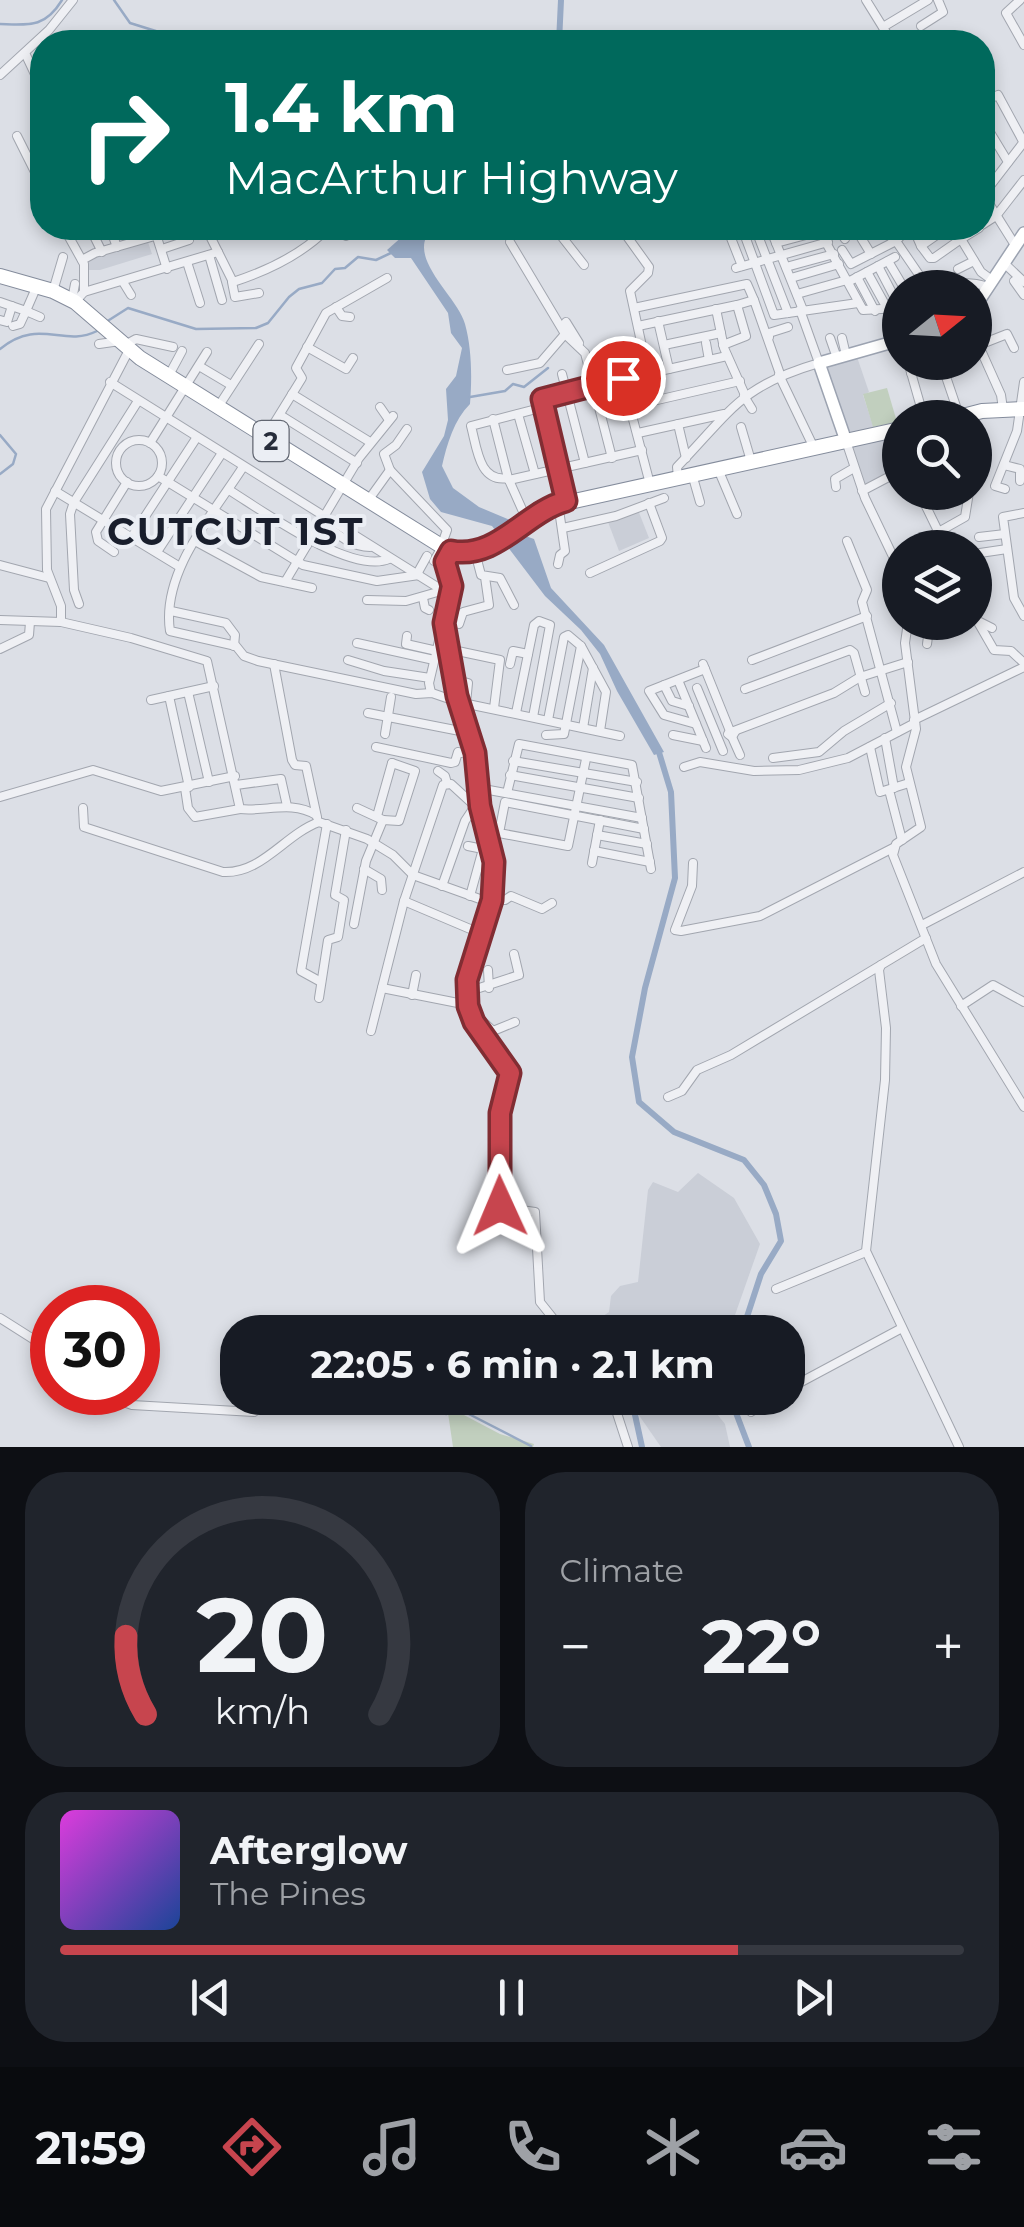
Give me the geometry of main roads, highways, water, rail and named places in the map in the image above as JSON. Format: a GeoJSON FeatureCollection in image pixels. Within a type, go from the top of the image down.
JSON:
{"type":"FeatureCollection","features":[{"type":"Feature","properties":{"kind":"highway","name":"2"},"geometry":{"type":"LineString","coordinates":[[0,276],[77,298],[113,338],[265,438],[443,546],[475,552],[524,518],[556,504],[882,433]]}},
{"type":"Feature","properties":{"kind":"highway"},"geometry":{"type":"LineString","coordinates":[[992,410],[1022,409]]}},
{"type":"Feature","properties":{"kind":"highway"},"geometry":{"type":"LineString","coordinates":[[443,546],[470,548],[489,544]]}},
{"type":"Feature","properties":{"kind":"main road"},"geometry":{"type":"LineString","coordinates":[[992,280],[1024,233]]}},
{"type":"Feature","properties":{"kind":"main road"},"geometry":{"type":"LineString","coordinates":[[846,441],[819,363],[882,345]]}},
{"type":"Feature","properties":{"kind":"water"},"geometry":{"type":"Polygon","coordinates":[[[398,240],[425,240],[428,263],[465,324],[470,404],[455,425],[442,466],[453,488],[479,507],[510,520],[520,534],[534,539],[551,588],[604,645],[664,752],[654,755],[600,654],[545,596],[492,526],[441,512],[430,499],[422,472],[444,436],[448,420],[446,389],[456,376],[462,348],[451,333],[448,313],[411,258],[395,258],[387,250],[398,240]]]}},
{"type":"Feature","properties":{"kind":"waterway"},"geometry":{"type":"LineString","coordinates":[[0,24],[43,20],[62,0]]}},
{"type":"Feature","properties":{"kind":"waterway"},"geometry":{"type":"LineString","coordinates":[[114,0],[130,23],[152,30]]}},
{"type":"Feature","properties":{"kind":"waterway"},"geometry":{"type":"LineString","coordinates":[[560,30],[561,0]]}},
{"type":"Feature","properties":{"kind":"waterway"},"geometry":{"type":"LineString","coordinates":[[106,322],[128,308],[196,329],[256,328],[268,323],[299,289],[322,283],[335,269],[345,268],[358,257],[376,260],[393,252]]}},
{"type":"Feature","properties":{"kind":"waterway"},"geometry":{"type":"LineString","coordinates":[[0,349],[27,335],[73,336],[97,331]]}},
{"type":"Feature","properties":{"kind":"waterway"},"geometry":{"type":"LineString","coordinates":[[470,397],[505,391],[513,384],[524,387],[548,368]]}},
{"type":"Feature","properties":{"kind":"waterway"},"geometry":{"type":"LineString","coordinates":[[0,435],[16,454],[13,464],[0,474]]}},
{"type":"Feature","properties":{"kind":"waterway"},"geometry":{"type":"LineString","coordinates":[[658,749],[671,792],[675,878],[645,988],[632,1057],[639,1102],[674,1132],[744,1160],[764,1185],[776,1214],[781,1241],[761,1274],[748,1315]]}},
{"type":"Feature","properties":{"kind":"waterway"},"geometry":{"type":"LineString","coordinates":[[471,1415],[531,1446]]}},
{"type":"Feature","properties":{"kind":"waterway"},"geometry":{"type":"LineString","coordinates":[[635,1415],[642,1447]]}},
{"type":"Feature","properties":{"kind":"waterway"},"geometry":{"type":"LineString","coordinates":[[737,1415],[749,1447]]}},
{"type":"Feature","properties":{"kind":"district","name":"CUTCUT 1ST"},"geometry":{"type":"Point","coordinates":[236,531]}}]}
